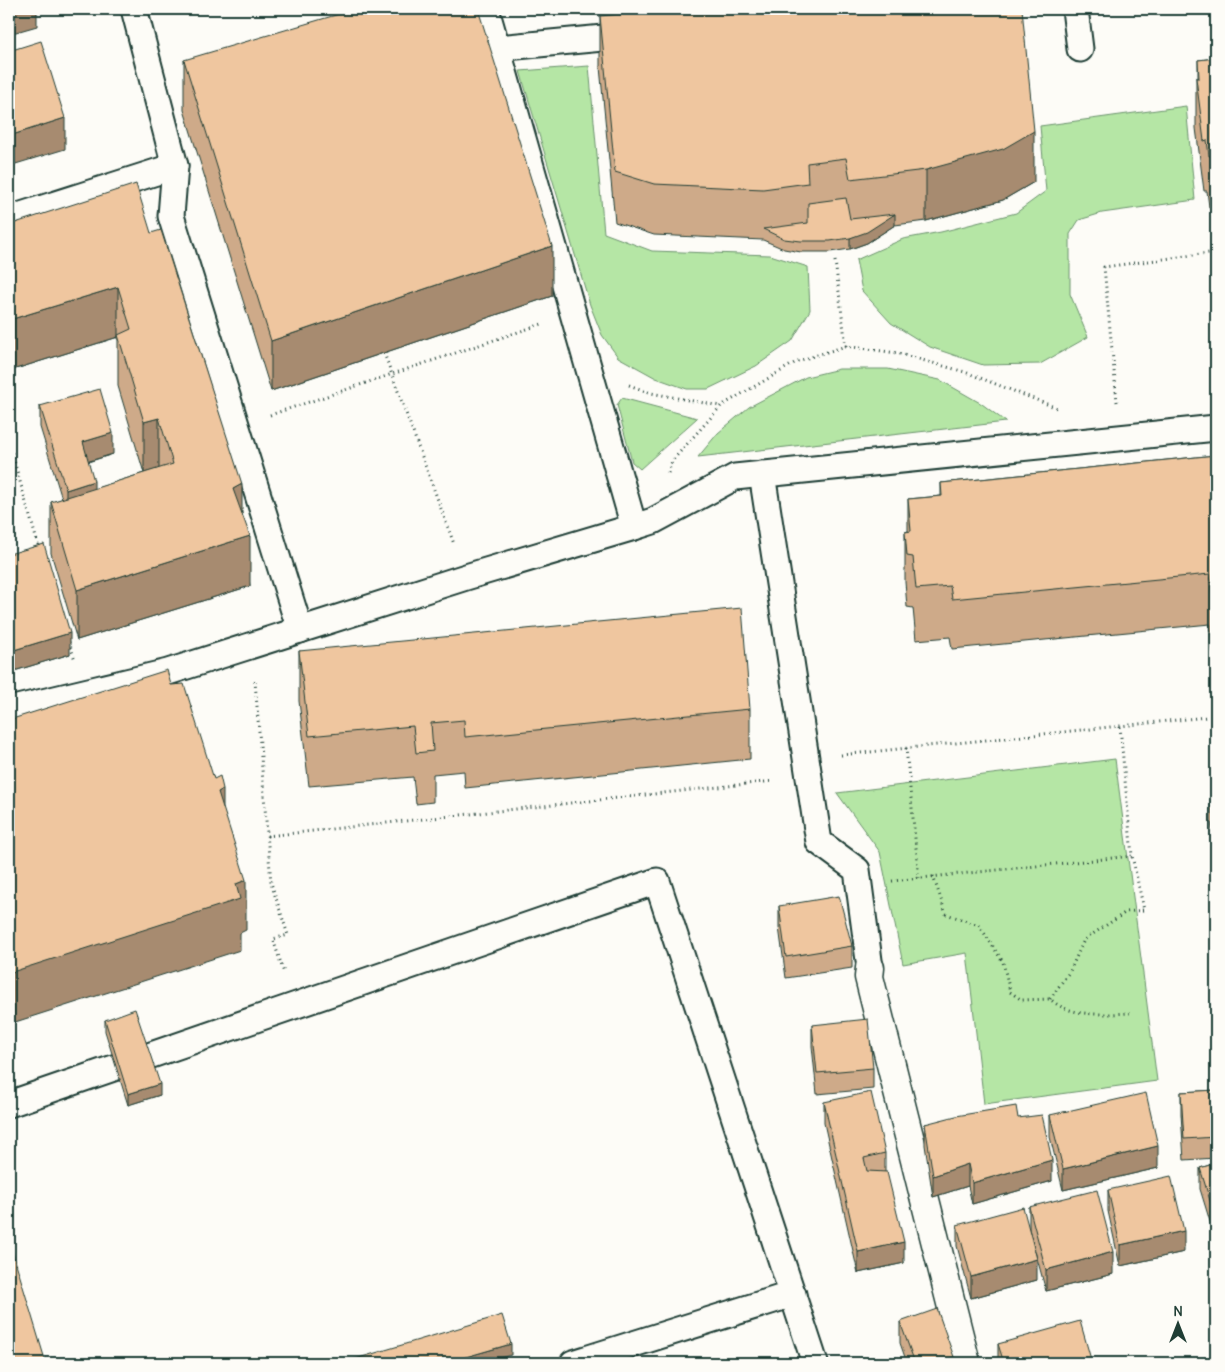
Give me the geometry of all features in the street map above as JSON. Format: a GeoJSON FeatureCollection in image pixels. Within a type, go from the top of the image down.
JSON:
{"type":"FeatureCollection","features":[{"type":"Feature","properties":{"kind":"street"},"geometry":{"type":"LineString","coordinates":[[870,968],[869,977],[966,1363]]}},
{"type":"Feature","properties":{"kind":"lane"},"geometry":{"type":"LineString","coordinates":[[134,9],[175,166],[171,216],[300,630]]}},
{"type":"Feature","properties":{"kind":"lane"},"geometry":{"type":"LineString","coordinates":[[486,9],[589,370],[643,524]]}},
{"type":"Feature","properties":{"kind":"lane"},"geometry":{"type":"LineString","coordinates":[[1075,9],[1080,50]]}},
{"type":"Feature","properties":{"kind":"lane"},"geometry":{"type":"LineString","coordinates":[[497,48],[653,33]]}},
{"type":"Feature","properties":{"kind":"lane"},"geometry":{"type":"LineString","coordinates":[[9,219],[175,166]]}},
{"type":"Feature","properties":{"kind":"lane"},"geometry":{"type":"LineString","coordinates":[[9,710],[168,672],[643,524],[735,477],[1216,428]]}},
{"type":"Feature","properties":{"kind":"lane"},"geometry":{"type":"LineString","coordinates":[[762,474],[819,842],[857,870],[870,968]]}},
{"type":"Feature","properties":{"kind":"lane"},"geometry":{"type":"LineString","coordinates":[[9,1104],[657,880],[815,1363]]}},
{"type":"Feature","properties":{"kind":"lane"},"geometry":{"type":"LineString","coordinates":[[573,1363],[792,1294]]}},
{"type":"Feature","properties":{"kind":"path"},"geometry":{"type":"LineString","coordinates":[[1121,438],[1104,267],[1216,252]]}},
{"type":"Feature","properties":{"kind":"path"},"geometry":{"type":"LineString","coordinates":[[835,261],[846,346]]}},
{"type":"Feature","properties":{"kind":"path"},"geometry":{"type":"LineString","coordinates":[[236,426],[573,314]]}},
{"type":"Feature","properties":{"kind":"path"},"geometry":{"type":"LineString","coordinates":[[643,524],[672,461],[721,406],[798,361],[846,346],[897,353],[965,372],[1068,412],[1086,441]]}},
{"type":"Feature","properties":{"kind":"path"},"geometry":{"type":"LineString","coordinates":[[384,353],[466,578]]}},
{"type":"Feature","properties":{"kind":"path"},"geometry":{"type":"LineString","coordinates":[[589,370],[651,393],[721,406]]}},
{"type":"Feature","properties":{"kind":"path"},"geometry":{"type":"LineString","coordinates":[[9,443],[41,556]]}},
{"type":"Feature","properties":{"kind":"path"},"geometry":{"type":"LineString","coordinates":[[67,638],[85,692]]}},
{"type":"Feature","properties":{"kind":"path"},"geometry":{"type":"LineString","coordinates":[[252,645],[271,883],[288,934],[273,939],[294,1006]]}},
{"type":"Feature","properties":{"kind":"path"},"geometry":{"type":"LineString","coordinates":[[267,836],[807,768],[906,748],[1216,716]]}},
{"type":"Feature","properties":{"kind":"path"},"geometry":{"type":"LineString","coordinates":[[1050,999],[1070,971],[1084,940],[1126,912],[1144,910],[1132,856],[1120,726]]}},
{"type":"Feature","properties":{"kind":"path"},"geometry":{"type":"LineString","coordinates":[[906,748],[919,878]]}},
{"type":"Feature","properties":{"kind":"path"},"geometry":{"type":"LineString","coordinates":[[859,884],[1132,856]]}},
{"type":"Feature","properties":{"kind":"path"},"geometry":{"type":"LineString","coordinates":[[933,876],[946,914],[979,925],[1003,962],[1010,992],[1022,1000],[1050,999],[1058,1006],[1084,1013],[1130,1013]]}},
{"type":"Feature","properties":{"kind":"green space"},"geometry":{"type":"Polygon","coordinates":[[[589,66],[604,233],[652,251],[770,255],[808,267],[810,310],[792,341],[756,366],[708,389],[687,389],[656,378],[618,357],[602,335],[590,305],[520,71],[589,66]]]}},
{"type":"Feature","properties":{"kind":"green space"},"geometry":{"type":"Polygon","coordinates":[[[1186,106],[1195,200],[1102,213],[1079,220],[1070,234],[1070,294],[1088,337],[1040,364],[983,365],[930,347],[891,323],[862,291],[856,260],[903,239],[941,232],[1016,213],[1046,191],[1040,126],[1186,106]]]}},
{"type":"Feature","properties":{"kind":"green space"},"geometry":{"type":"Polygon","coordinates":[[[839,369],[888,369],[940,380],[982,404],[1006,422],[698,457],[718,433],[749,407],[806,377],[839,369]]]}},
{"type":"Feature","properties":{"kind":"green space"},"geometry":{"type":"Polygon","coordinates":[[[622,398],[697,418],[640,469],[632,462],[617,405],[622,398]]]}},
{"type":"Feature","properties":{"kind":"green space"},"geometry":{"type":"Polygon","coordinates":[[[1115,759],[1157,1081],[984,1104],[967,953],[903,964],[880,852],[837,793],[1115,759]]]}},
{"type":"Feature","properties":{"kind":"building"},"geometry":{"type":"Polygon","coordinates":[[[356,9],[478,9],[552,246],[271,341],[184,60],[356,9]]]}},
{"type":"Feature","properties":{"kind":"building"},"geometry":{"type":"Polygon","coordinates":[[[671,9],[1022,9],[1034,131],[1003,149],[926,170],[850,179],[846,158],[807,163],[808,183],[763,189],[654,184],[615,172],[600,16],[671,9]]]}},
{"type":"Feature","properties":{"kind":"building"},"geometry":{"type":"Polygon","coordinates":[[[41,41],[65,118],[9,136],[9,51],[41,41]]]}},
{"type":"Feature","properties":{"kind":"building"},"geometry":{"type":"Polygon","coordinates":[[[1216,58],[1216,156],[1209,156],[1207,140],[1204,141],[1196,78],[1199,78],[1198,60],[1216,58]]]}},
{"type":"Feature","properties":{"kind":"building"},"geometry":{"type":"Polygon","coordinates":[[[136,184],[151,233],[161,230],[242,484],[233,489],[250,536],[77,590],[51,502],[173,464],[159,418],[144,422],[118,335],[131,329],[118,287],[9,320],[9,225],[136,184]]]}},
{"type":"Feature","properties":{"kind":"building"},"geometry":{"type":"Polygon","coordinates":[[[846,198],[850,219],[895,214],[867,232],[850,238],[830,241],[784,239],[763,229],[808,223],[808,203],[846,198]]]}},
{"type":"Feature","properties":{"kind":"building"},"geometry":{"type":"Polygon","coordinates":[[[100,389],[113,433],[83,442],[94,481],[66,490],[40,406],[100,389]]]}},
{"type":"Feature","properties":{"kind":"building"},"geometry":{"type":"Polygon","coordinates":[[[1216,455],[1216,607],[1214,607],[1210,574],[952,599],[950,586],[916,589],[913,557],[907,556],[905,532],[911,531],[908,499],[942,496],[941,483],[1216,455]]]}},
{"type":"Feature","properties":{"kind":"building"},"geometry":{"type":"Polygon","coordinates":[[[44,544],[70,633],[14,650],[9,633],[9,554],[44,544]]]}},
{"type":"Feature","properties":{"kind":"building"},"geometry":{"type":"Polygon","coordinates":[[[742,608],[750,709],[465,737],[464,720],[431,723],[433,751],[416,753],[413,726],[309,736],[299,651],[742,608]]]}},
{"type":"Feature","properties":{"kind":"building"},"geometry":{"type":"Polygon","coordinates":[[[167,670],[171,685],[184,684],[214,779],[220,776],[223,789],[218,792],[246,880],[236,884],[240,899],[9,973],[9,720],[167,670]]]}},
{"type":"Feature","properties":{"kind":"building"},"geometry":{"type":"Polygon","coordinates":[[[1211,782],[1216,782],[1216,832],[1211,782]]]}},
{"type":"Feature","properties":{"kind":"building"},"geometry":{"type":"Polygon","coordinates":[[[839,896],[852,946],[786,957],[779,906],[839,896]]]}},
{"type":"Feature","properties":{"kind":"building"},"geometry":{"type":"Polygon","coordinates":[[[135,1009],[160,1084],[128,1094],[105,1020],[135,1009]]]}},
{"type":"Feature","properties":{"kind":"building"},"geometry":{"type":"Polygon","coordinates":[[[868,1019],[873,1068],[817,1073],[812,1025],[868,1019]]]}},
{"type":"Feature","properties":{"kind":"building"},"geometry":{"type":"Polygon","coordinates":[[[1216,1090],[1216,1137],[1184,1139],[1181,1092],[1216,1090]]]}},
{"type":"Feature","properties":{"kind":"building"},"geometry":{"type":"Polygon","coordinates":[[[871,1092],[885,1153],[864,1158],[867,1171],[887,1172],[904,1242],[858,1252],[824,1102],[871,1092]]]}},
{"type":"Feature","properties":{"kind":"building"},"geometry":{"type":"Polygon","coordinates":[[[1146,1093],[1158,1146],[1063,1169],[1050,1115],[1146,1093]]]}},
{"type":"Feature","properties":{"kind":"building"},"geometry":{"type":"Polygon","coordinates":[[[1016,1106],[1018,1118],[1042,1115],[1052,1160],[972,1183],[968,1164],[933,1176],[925,1124],[956,1116],[1016,1106]]]}},
{"type":"Feature","properties":{"kind":"building"},"geometry":{"type":"Polygon","coordinates":[[[1216,1163],[1216,1220],[1200,1168],[1216,1163]]]}},
{"type":"Feature","properties":{"kind":"building"},"geometry":{"type":"Polygon","coordinates":[[[1171,1176],[1184,1231],[1120,1245],[1108,1190],[1171,1176]]]}},
{"type":"Feature","properties":{"kind":"building"},"geometry":{"type":"Polygon","coordinates":[[[1097,1190],[1113,1252],[1046,1270],[1029,1207],[1097,1190]]]}},
{"type":"Feature","properties":{"kind":"building"},"geometry":{"type":"Polygon","coordinates":[[[1023,1207],[1037,1259],[971,1277],[957,1225],[1023,1207]]]}},
{"type":"Feature","properties":{"kind":"building"},"geometry":{"type":"Polygon","coordinates":[[[9,1240],[46,1363],[9,1363],[9,1240]]]}},
{"type":"Feature","properties":{"kind":"building"},"geometry":{"type":"Polygon","coordinates":[[[937,1309],[954,1357],[936,1363],[915,1363],[900,1322],[937,1309]]]}},
{"type":"Feature","properties":{"kind":"building"},"geometry":{"type":"Polygon","coordinates":[[[502,1315],[511,1344],[445,1363],[342,1363],[502,1315]]]}},
{"type":"Feature","properties":{"kind":"building"},"geometry":{"type":"Polygon","coordinates":[[[1080,1321],[1092,1363],[1004,1363],[998,1344],[1080,1321]]]}}]}
